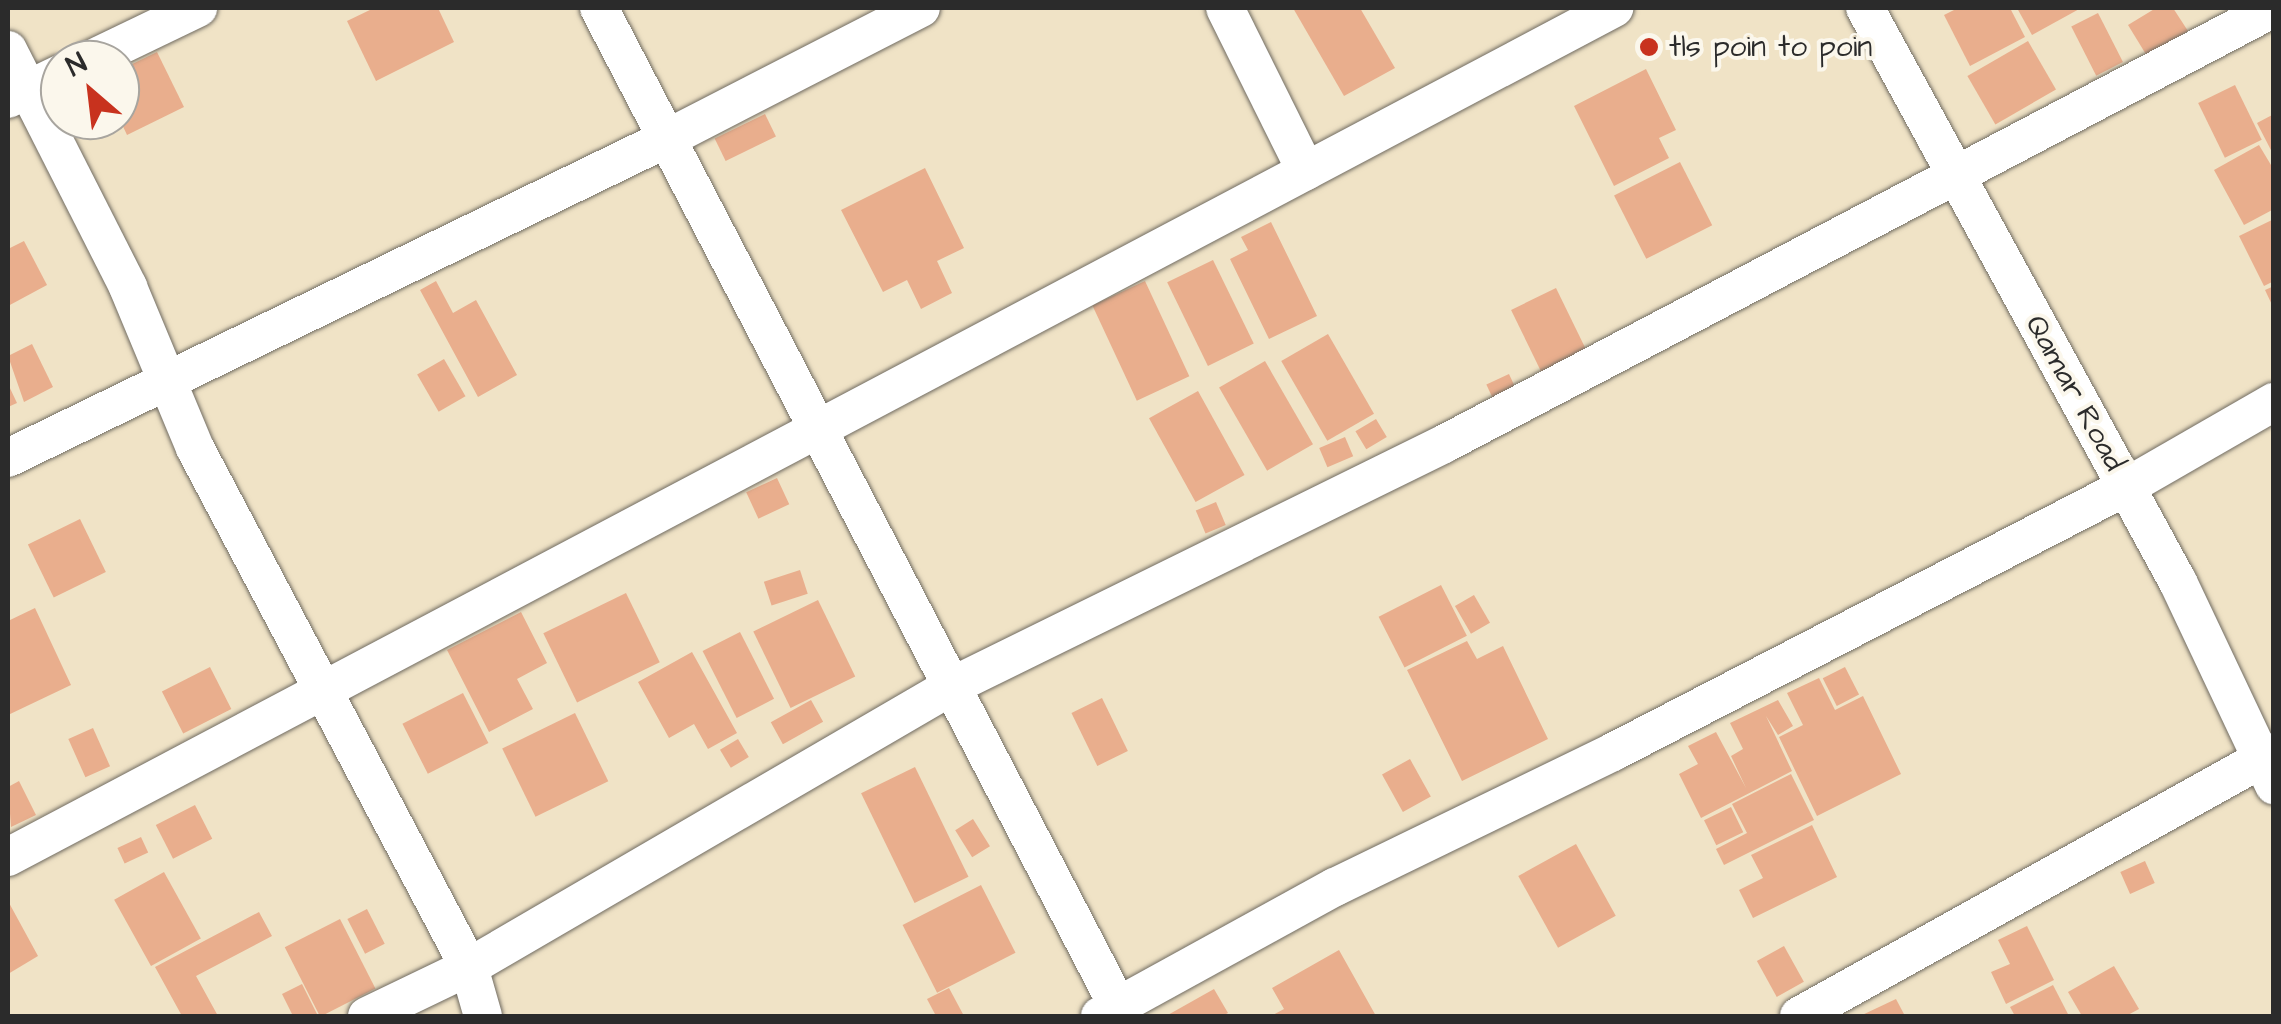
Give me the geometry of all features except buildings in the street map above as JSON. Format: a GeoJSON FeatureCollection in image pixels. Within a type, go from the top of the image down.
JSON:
{"type":"FeatureCollection","features":[{"type":"Feature","properties":{"kind":"street"},"geometry":{"type":"LineString","coordinates":[[132,40],[198,8]]}},
{"type":"Feature","properties":{"kind":"street"},"geometry":{"type":"LineString","coordinates":[[598,8],[670,137],[818,434],[952,686],[1113,1013],[1335,887],[1613,752],[2126,487],[2274,402]]}},
{"type":"Feature","properties":{"kind":"street"},"geometry":{"type":"LineString","coordinates":[[8,458],[162,378],[670,137],[921,8]]}},
{"type":"Feature","properties":{"kind":"street"},"geometry":{"type":"LineString","coordinates":[[1225,8],[1306,171]]}},
{"type":"Feature","properties":{"kind":"street"},"geometry":{"type":"LineString","coordinates":[[8,857],[319,691],[818,434],[1614,8]]}},
{"type":"Feature","properties":{"kind":"street","name":"Qamar Road"},"geometry":{"type":"LineString","coordinates":[[1865,8],[2126,487],[2270,766]]}},
{"type":"Feature","properties":{"kind":"street"},"geometry":{"type":"LineString","coordinates":[[368,1016],[468,967],[952,686],[1444,444],[1958,178],[2274,8]]}},
{"type":"Feature","properties":{"kind":"street"},"geometry":{"type":"LineString","coordinates":[[8,50],[32,88],[128,287],[162,378],[319,691],[468,967],[483,1016]]}},
{"type":"Feature","properties":{"kind":"street"},"geometry":{"type":"LineString","coordinates":[[1799,1016],[2270,766]]}},
{"type":"Feature","properties":{"kind":"place","name":"tls poin to poin"},"geometry":{"type":"Point","coordinates":[1649,47]}}]}
